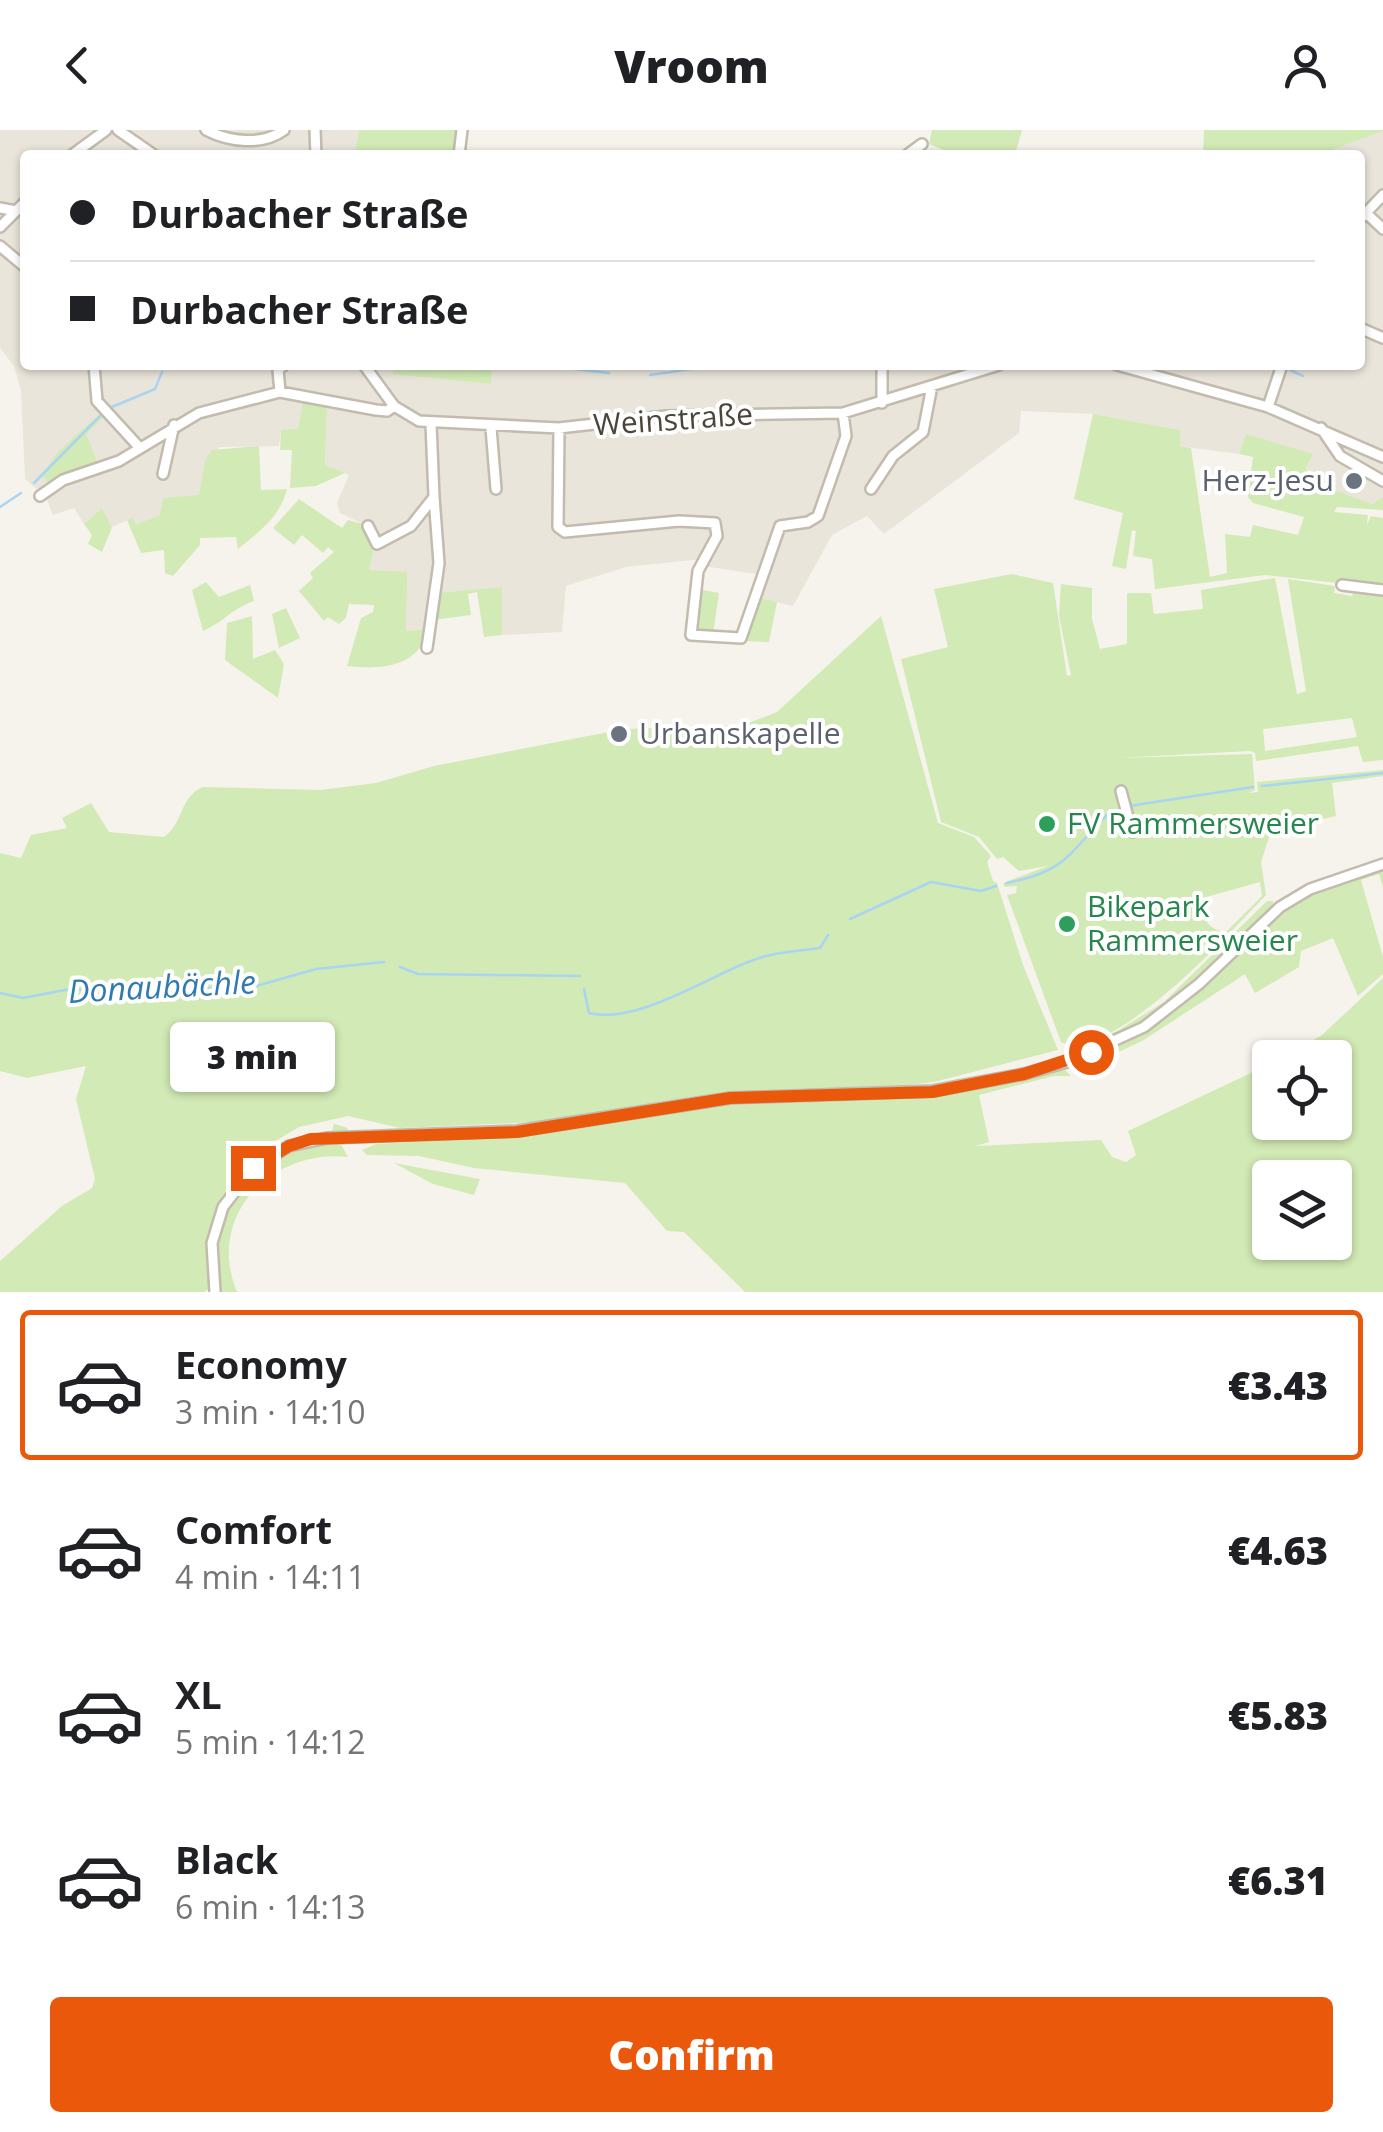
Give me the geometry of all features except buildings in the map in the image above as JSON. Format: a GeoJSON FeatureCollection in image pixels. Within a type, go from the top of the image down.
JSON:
{"type":"FeatureCollection","features":[{"type":"Feature","properties":{"kind":"street"},"geometry":{"type":"LineString","coordinates":[[79,150],[106,130]]}},
{"type":"Feature","properties":{"kind":"street"},"geometry":{"type":"LineString","coordinates":[[118,130],[147,150]]}},
{"type":"Feature","properties":{"kind":"street"},"geometry":{"type":"LineString","coordinates":[[206,130],[238,140],[266,140],[284,130]]}},
{"type":"Feature","properties":{"kind":"street"},"geometry":{"type":"LineString","coordinates":[[914,150],[922,144]]}},
{"type":"Feature","properties":{"kind":"street"},"geometry":{"type":"LineString","coordinates":[[1365,214],[1383,195]]}},
{"type":"Feature","properties":{"kind":"street"},"geometry":{"type":"LineString","coordinates":[[0,226],[20,207]]}},
{"type":"Feature","properties":{"kind":"street"},"geometry":{"type":"LineString","coordinates":[[0,208],[16,211]]}},
{"type":"Feature","properties":{"kind":"street"},"geometry":{"type":"LineString","coordinates":[[0,246],[20,263]]}},
{"type":"Feature","properties":{"kind":"street"},"geometry":{"type":"LineString","coordinates":[[94,370],[96,402],[139,447]]}},
{"type":"Feature","properties":{"kind":"street"},"geometry":{"type":"LineString","coordinates":[[277,370],[280,392]]}},
{"type":"Feature","properties":{"kind":"street","name":"Weinstraße"},"geometry":{"type":"LineString","coordinates":[[368,370],[394,406],[431,424],[491,428],[559,428],[666,416],[843,414],[983,370]]}},
{"type":"Feature","properties":{"kind":"street"},"geometry":{"type":"LineString","coordinates":[[882,370],[882,404]]}},
{"type":"Feature","properties":{"kind":"street"},"geometry":{"type":"LineString","coordinates":[[1135,370],[1268,407],[1383,457]]}},
{"type":"Feature","properties":{"kind":"street"},"geometry":{"type":"LineString","coordinates":[[1268,407],[1280,370]]}},
{"type":"Feature","properties":{"kind":"street"},"geometry":{"type":"LineString","coordinates":[[871,489],[893,456],[924,432],[932,386]]}},
{"type":"Feature","properties":{"kind":"street"},"geometry":{"type":"LineString","coordinates":[[40,496],[63,480],[119,461],[199,414],[280,392],[376,410],[387,411],[394,406]]}},
{"type":"Feature","properties":{"kind":"street"},"geometry":{"type":"LineString","coordinates":[[559,428],[558,527],[565,532],[679,520],[715,523],[717,536],[698,571],[690,635],[741,638],[780,526],[808,522],[818,516],[846,436],[843,414]]}},
{"type":"Feature","properties":{"kind":"street"},"geometry":{"type":"LineString","coordinates":[[427,648],[439,563],[431,424]]}},
{"type":"Feature","properties":{"kind":"street"},"geometry":{"type":"LineString","coordinates":[[163,474],[174,426]]}},
{"type":"Feature","properties":{"kind":"street"},"geometry":{"type":"LineString","coordinates":[[491,428],[496,489]]}},
{"type":"Feature","properties":{"kind":"street"},"geometry":{"type":"LineString","coordinates":[[1321,428],[1340,456],[1383,482]]}},
{"type":"Feature","properties":{"kind":"street"},"geometry":{"type":"LineString","coordinates":[[368,526],[378,544],[411,526],[434,497]]}},
{"type":"Feature","properties":{"kind":"street"},"geometry":{"type":"LineString","coordinates":[[1342,585],[1383,590]]}},
{"type":"Feature","properties":{"kind":"street"},"geometry":{"type":"LineString","coordinates":[[1121,790],[1132,832]]}},
{"type":"Feature","properties":{"kind":"street"},"geometry":{"type":"LineString","coordinates":[[214,1292],[212,1242],[223,1207],[253,1168],[289,1146],[327,1138],[517,1132],[730,1098],[932,1092],[1024,1074],[1067,1062],[1144,1027],[1200,984],[1280,907],[1310,889],[1383,864]]}},
{"type":"Feature","properties":{"kind":"shaded area"},"geometry":{"type":"Polygon","coordinates":[[[0,130],[359,130],[355,150],[20,150],[20,370],[392,370],[490,383],[491,370],[1365,370],[1365,150],[1333,150],[1383,131],[1383,497],[1372,504],[1324,486],[1306,467],[1312,455],[1246,435],[1239,454],[1179,446],[1180,430],[1093,414],[1021,411],[1019,433],[884,534],[867,516],[832,535],[793,606],[756,597],[750,601],[757,574],[703,566],[706,560],[693,560],[626,567],[566,586],[562,632],[502,635],[502,587],[437,593],[432,629],[406,631],[368,571],[374,547],[363,524],[340,513],[337,503],[349,475],[325,465],[327,405],[298,430],[281,430],[279,446],[220,447],[205,460],[199,496],[163,498],[161,515],[135,524],[132,518],[112,527],[102,508],[84,524],[74,508],[53,515],[46,497],[25,479],[21,391],[14,366],[0,348],[0,130]]]}},
{"type":"Feature","properties":{"kind":"green space"},"geometry":{"type":"Polygon","coordinates":[[[359,130],[458,133],[456,150],[355,150],[359,130]]]}},
{"type":"Feature","properties":{"kind":"green space"},"geometry":{"type":"Polygon","coordinates":[[[932,130],[1022,130],[1016,150],[943,150],[929,144],[932,130]]]}},
{"type":"Feature","properties":{"kind":"green space"},"geometry":{"type":"Polygon","coordinates":[[[1204,130],[1383,130],[1334,150],[1203,150],[1204,130]]]}},
{"type":"Feature","properties":{"kind":"green space"},"geometry":{"type":"Polygon","coordinates":[[[393,370],[492,370],[491,384],[393,374],[393,370]]]}},
{"type":"Feature","properties":{"kind":"green space"},"geometry":{"type":"Polygon","coordinates":[[[303,400],[327,405],[325,465],[345,473],[316,486],[290,488],[292,450],[280,450],[281,430],[298,429],[303,400]]]}},
{"type":"Feature","properties":{"kind":"green space"},"geometry":{"type":"Polygon","coordinates":[[[102,412],[105,416],[86,434],[98,464],[51,485],[42,476],[34,485],[60,450],[102,412]]]}},
{"type":"Feature","properties":{"kind":"green space"},"geometry":{"type":"Polygon","coordinates":[[[1093,414],[1180,430],[1180,446],[1191,448],[1210,577],[1227,573],[1225,534],[1250,537],[1253,525],[1298,535],[1304,517],[1253,503],[1248,497],[1253,457],[1239,454],[1246,434],[1313,454],[1306,468],[1324,486],[1372,504],[1383,497],[1383,510],[1337,507],[1334,512],[1368,515],[1367,525],[1371,516],[1383,518],[1383,588],[1265,575],[1155,589],[1152,559],[1133,556],[1136,531],[1132,530],[1126,569],[1112,566],[1123,513],[1074,499],[1093,414]]]}},
{"type":"Feature","properties":{"kind":"green space"},"geometry":{"type":"Polygon","coordinates":[[[259,446],[261,490],[287,489],[274,516],[261,529],[238,549],[236,537],[200,538],[200,545],[173,576],[165,573],[164,550],[141,553],[127,520],[132,518],[136,524],[160,515],[163,498],[199,495],[205,460],[212,450],[259,446]]]}},
{"type":"Feature","properties":{"kind":"green space"},"geometry":{"type":"Polygon","coordinates":[[[299,499],[342,528],[348,520],[363,524],[374,547],[369,570],[407,572],[406,631],[427,629],[423,642],[407,659],[384,666],[347,666],[361,618],[373,612],[374,605],[349,604],[346,618],[339,624],[328,617],[324,621],[299,591],[313,578],[310,573],[334,552],[328,547],[323,553],[302,535],[294,545],[273,528],[299,499]]]}},
{"type":"Feature","properties":{"kind":"green space"},"geometry":{"type":"Polygon","coordinates":[[[102,508],[112,527],[102,552],[88,544],[92,535],[84,524],[102,508]]]}},
{"type":"Feature","properties":{"kind":"green space"},"geometry":{"type":"Polygon","coordinates":[[[1012,574],[1053,583],[1067,676],[1071,675],[1059,616],[1061,584],[1092,588],[1092,619],[1100,649],[1127,644],[1127,593],[1151,593],[1154,614],[1203,609],[1201,590],[1275,578],[1297,694],[1306,691],[1288,579],[1335,586],[1334,593],[1352,596],[1354,590],[1383,593],[1383,760],[1363,762],[1358,746],[1256,761],[1255,753],[1250,751],[1116,758],[1252,754],[1255,790],[1249,793],[1258,792],[1257,782],[1383,770],[1383,776],[1332,783],[1336,816],[1271,831],[1261,862],[1266,895],[1222,941],[1201,931],[1205,943],[1213,943],[1214,949],[1164,995],[1097,1039],[1077,1045],[1061,1042],[1007,895],[1016,893],[1017,886],[1005,887],[1003,883],[1048,866],[1019,871],[1003,857],[997,859],[979,837],[941,822],[901,659],[948,647],[934,589],[1012,574]],[[1352,718],[1263,729],[1265,751],[1357,737],[1352,718]],[[1260,882],[1199,899],[1204,917],[1210,925],[1226,932],[1262,896],[1260,882]]]}},
{"type":"Feature","properties":{"kind":"green space"},"geometry":{"type":"Polygon","coordinates":[[[206,582],[219,597],[250,585],[254,601],[203,631],[192,590],[206,582]]]}},
{"type":"Feature","properties":{"kind":"green space"},"geometry":{"type":"Polygon","coordinates":[[[502,587],[502,635],[484,637],[477,592],[468,594],[471,615],[433,620],[436,593],[502,587]]]}},
{"type":"Feature","properties":{"kind":"green space"},"geometry":{"type":"Polygon","coordinates":[[[697,589],[719,593],[713,634],[693,630],[697,589]]]}},
{"type":"Feature","properties":{"kind":"green space"},"geometry":{"type":"Polygon","coordinates":[[[755,597],[777,602],[769,642],[744,641],[755,597]]]}},
{"type":"Feature","properties":{"kind":"green space"},"geometry":{"type":"Polygon","coordinates":[[[286,608],[300,638],[279,648],[272,614],[286,608]]]}},
{"type":"Feature","properties":{"kind":"green space"},"geometry":{"type":"Polygon","coordinates":[[[252,616],[253,659],[275,650],[284,664],[278,698],[225,660],[227,623],[252,616]]]}},
{"type":"Feature","properties":{"kind":"green space"},"geometry":{"type":"Polygon","coordinates":[[[881,616],[938,823],[974,837],[991,856],[987,862],[993,881],[997,883],[1023,965],[1058,1050],[934,1082],[872,1089],[728,1091],[539,1122],[400,1128],[348,1116],[299,1127],[237,1164],[247,1159],[250,1163],[287,1142],[332,1131],[334,1124],[348,1128],[346,1133],[289,1146],[241,1180],[223,1203],[212,1229],[207,1258],[210,1288],[204,1292],[0,1292],[0,1261],[62,1206],[92,1188],[95,1179],[76,1099],[86,1066],[27,1078],[0,1071],[0,853],[21,858],[31,835],[67,828],[62,818],[91,803],[109,832],[164,837],[190,797],[203,787],[320,790],[376,783],[434,766],[624,729],[744,725],[777,712],[881,616]]]}},
{"type":"Feature","properties":{"kind":"green space"},"geometry":{"type":"Polygon","coordinates":[[[1383,868],[1383,887],[1379,874],[1361,880],[1383,957],[1383,974],[1358,996],[1333,938],[1301,951],[1299,967],[1255,993],[1245,974],[1142,1041],[1074,1073],[1085,1061],[1174,1010],[1283,909],[1319,890],[1383,868]]]}},
{"type":"Feature","properties":{"kind":"green space"},"geometry":{"type":"Polygon","coordinates":[[[1267,901],[1273,901],[1273,907],[1154,1016],[1072,1056],[1067,1054],[1119,1030],[1164,1002],[1267,901]]]}},
{"type":"Feature","properties":{"kind":"green space"},"geometry":{"type":"Polygon","coordinates":[[[1383,978],[1383,1292],[745,1292],[684,1232],[667,1231],[625,1183],[474,1168],[419,1156],[367,1155],[362,1150],[376,1144],[520,1136],[707,1106],[915,1098],[1063,1068],[1071,1076],[1054,1076],[979,1095],[989,1142],[975,1146],[1101,1140],[1112,1157],[1126,1162],[1136,1155],[1128,1131],[1252,1072],[1252,1140],[1352,1140],[1352,1040],[1313,1040],[1383,978]]]}},
{"type":"Feature","properties":{"kind":"green space"},"geometry":{"type":"Polygon","coordinates":[[[341,1144],[348,1157],[320,1157],[295,1164],[271,1176],[252,1192],[238,1213],[230,1237],[230,1263],[237,1292],[219,1292],[216,1244],[221,1222],[244,1185],[278,1158],[319,1145],[341,1144]]]}},
{"type":"Feature","properties":{"kind":"green space"},"geometry":{"type":"Polygon","coordinates":[[[394,1163],[480,1179],[474,1195],[433,1184],[394,1163]]]}},
{"type":"Feature","properties":{"kind":"waterway"},"geometry":{"type":"LineString","coordinates":[[583,370],[609,373]]}},
{"type":"Feature","properties":{"kind":"waterway"},"geometry":{"type":"LineString","coordinates":[[650,375],[684,370]]}},
{"type":"Feature","properties":{"kind":"waterway"},"geometry":{"type":"LineString","coordinates":[[1290,370],[1303,376]]}},
{"type":"Feature","properties":{"kind":"waterway"},"geometry":{"type":"LineString","coordinates":[[107,409],[155,389],[162,372]]}},
{"type":"Feature","properties":{"kind":"waterway"},"geometry":{"type":"LineString","coordinates":[[34,483],[102,414]]}},
{"type":"Feature","properties":{"kind":"waterway"},"geometry":{"type":"LineString","coordinates":[[0,507],[21,493]]}},
{"type":"Feature","properties":{"kind":"waterway","name":"Donaubächle"},"geometry":{"type":"LineString","coordinates":[[1262,786],[1383,773]]}},
{"type":"Feature","properties":{"kind":"waterway","name":"Donaubächle"},"geometry":{"type":"LineString","coordinates":[[1129,806],[1253,787]]}},
{"type":"Feature","properties":{"kind":"waterway","name":"Donaubächle"},"geometry":{"type":"LineString","coordinates":[[1007,883],[1055,866],[1109,813],[1118,810]]}},
{"type":"Feature","properties":{"kind":"waterway","name":"Donaubächle"},"geometry":{"type":"LineString","coordinates":[[850,919],[931,882],[981,891],[996,886]]}},
{"type":"Feature","properties":{"kind":"waterway","name":"Donaubächle"},"geometry":{"type":"LineString","coordinates":[[584,989],[589,1013],[628,1012],[671,998],[759,958],[820,948],[828,935]]}},
{"type":"Feature","properties":{"kind":"waterway","name":"Donaubächle"},"geometry":{"type":"LineString","coordinates":[[0,993],[23,998],[65,990],[249,988],[316,969],[384,962]]}},
{"type":"Feature","properties":{"kind":"waterway","name":"Donaubächle"},"geometry":{"type":"LineString","coordinates":[[400,967],[418,974],[580,976]]}},
{"type":"Feature","properties":{"kind":"place","name":"Herz-Jesu"},"geometry":{"type":"Point","coordinates":[1354,481]}},
{"type":"Feature","properties":{"kind":"place","name":"Urbanskapelle"},"geometry":{"type":"Point","coordinates":[619,734]}},
{"type":"Feature","properties":{"kind":"place","name":"FV Rammersweier"},"geometry":{"type":"Point","coordinates":[1047,824]}},
{"type":"Feature","properties":{"kind":"place","name":"Bikepark Rammersweier"},"geometry":{"type":"Point","coordinates":[1067,924]}},
{"type":"Feature","properties":{"kind":"route"},"geometry":{"type":"LineString","coordinates":[[253,1168],[289,1146],[311,1139],[517,1132],[730,1098],[932,1092],[1024,1074],[1091,1052]]}}]}
